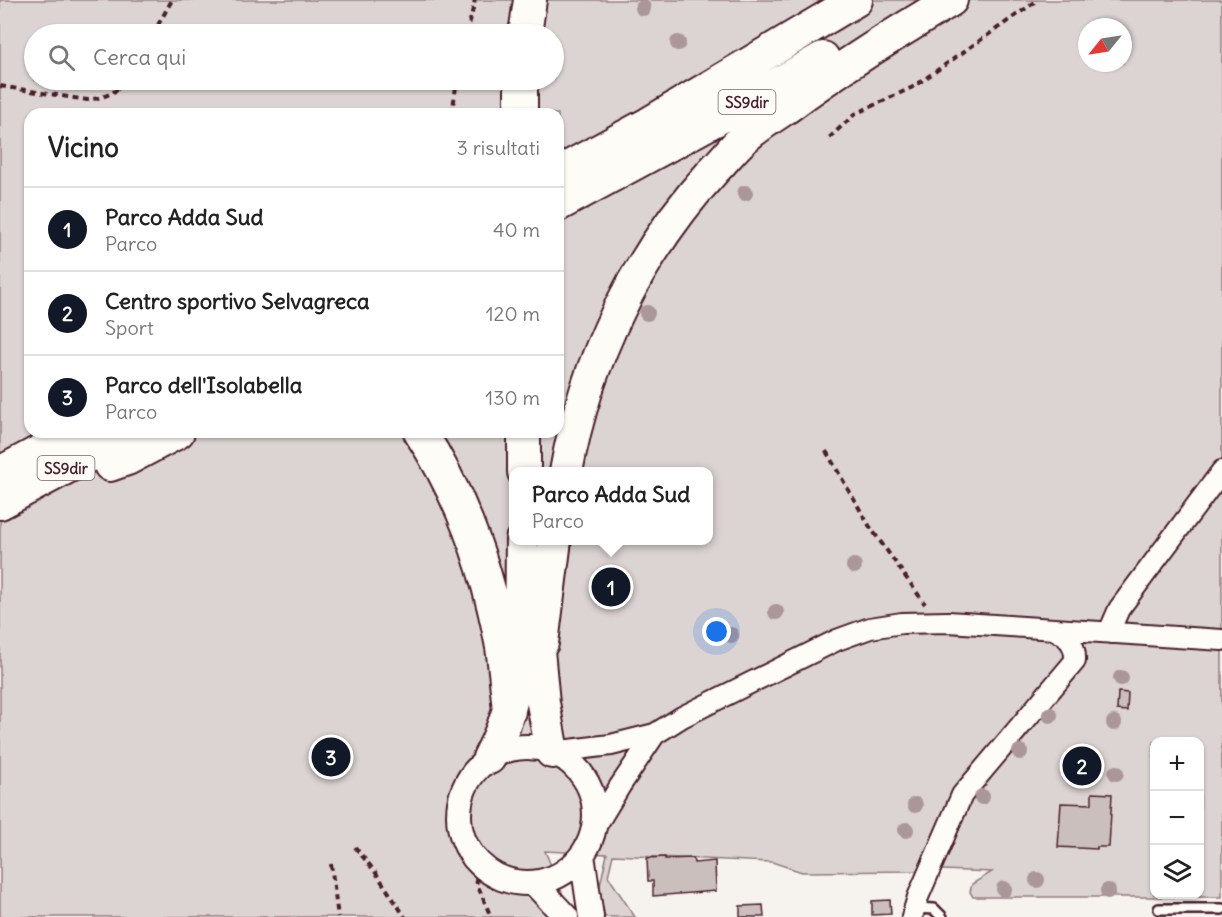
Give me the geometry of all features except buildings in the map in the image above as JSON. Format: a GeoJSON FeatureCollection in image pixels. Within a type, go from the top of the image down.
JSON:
{"type":"FeatureCollection","features":[{"type":"Feature","properties":{"kind":"highway"},"geometry":{"type":"LineString","coordinates":[[526,24],[530,0]]}},
{"type":"Feature","properties":{"kind":"highway"},"geometry":{"type":"LineString","coordinates":[[683,103],[703,77],[717,64],[822,0]]}},
{"type":"Feature","properties":{"kind":"highway","name":"SS9dir"},"geometry":{"type":"LineString","coordinates":[[564,185],[683,103],[856,0]]}},
{"type":"Feature","properties":{"kind":"highway","name":"SS9dir"},"geometry":{"type":"LineString","coordinates":[[564,185],[782,82],[918,0]]}},
{"type":"Feature","properties":{"kind":"highway"},"geometry":{"type":"LineString","coordinates":[[567,467],[576,428],[603,342],[660,238],[700,186],[743,139],[813,87],[951,0]]}},
{"type":"Feature","properties":{"kind":"highway"},"geometry":{"type":"LineString","coordinates":[[521,90],[521,108]]}},
{"type":"Feature","properties":{"kind":"highway","name":"SS9dir"},"geometry":{"type":"LineString","coordinates":[[0,473],[65,438]]}},
{"type":"Feature","properties":{"kind":"highway","name":"SS9dir"},"geometry":{"type":"LineString","coordinates":[[0,503],[122,438]]}},
{"type":"Feature","properties":{"kind":"highway"},"geometry":{"type":"LineString","coordinates":[[53,474],[106,467],[127,459],[167,438]]}},
{"type":"Feature","properties":{"kind":"highway"},"geometry":{"type":"LineString","coordinates":[[424,438],[439,461],[457,498],[476,546],[492,599],[502,649],[509,711]]}},
{"type":"Feature","properties":{"kind":"highway"},"geometry":{"type":"LineString","coordinates":[[524,438],[524,467]]}},
{"type":"Feature","properties":{"kind":"highway"},"geometry":{"type":"LineString","coordinates":[[489,758],[509,711],[513,695],[518,652],[522,545]]}},
{"type":"Feature","properties":{"kind":"highway"},"geometry":{"type":"LineString","coordinates":[[528,545],[543,703],[552,752]]}},
{"type":"Feature","properties":{"kind":"highway"},"geometry":{"type":"LineString","coordinates":[[541,674],[543,622],[554,545]]}},
{"type":"Feature","properties":{"kind":"street"},"geometry":{"type":"LineString","coordinates":[[1112,633],[1112,625],[1119,609],[1222,471]]}},
{"type":"Feature","properties":{"kind":"street"},"geometry":{"type":"LineString","coordinates":[[552,752],[611,745],[656,734],[682,717],[837,640],[870,628],[902,623],[937,622],[1222,640]]}},
{"type":"Feature","properties":{"kind":"street"},"geometry":{"type":"LineString","coordinates":[[915,907],[962,795],[1075,661],[1073,645],[1068,638],[1053,629]]}},
{"type":"Feature","properties":{"kind":"street"},"geometry":{"type":"LineString","coordinates":[[594,829],[594,805],[587,783],[572,764],[552,752],[531,747],[509,749],[489,758],[473,774],[463,793],[459,815],[463,837],[473,857],[490,872],[511,882],[534,883],[553,878],[569,869],[582,855],[590,843],[594,829],[620,786],[656,734]]}},
{"type":"Feature","properties":{"kind":"street"},"geometry":{"type":"LineString","coordinates":[[582,855],[591,917]]}},
{"type":"Feature","properties":{"kind":"street"},"geometry":{"type":"LineString","coordinates":[[534,883],[566,917]]}},
{"type":"Feature","properties":{"kind":"lane"},"geometry":{"type":"LineString","coordinates":[[915,907],[934,909],[942,917]]}},
{"type":"Feature","properties":{"kind":"lane"},"geometry":{"type":"LineString","coordinates":[[1159,909],[1222,909]]}},
{"type":"Feature","properties":{"kind":"path"},"geometry":{"type":"LineString","coordinates":[[159,24],[172,0]]}},
{"type":"Feature","properties":{"kind":"path"},"geometry":{"type":"LineString","coordinates":[[470,24],[476,0]]}},
{"type":"Feature","properties":{"kind":"path"},"geometry":{"type":"LineString","coordinates":[[829,138],[855,114],[913,87],[1038,0]]}},
{"type":"Feature","properties":{"kind":"path"},"geometry":{"type":"LineString","coordinates":[[0,86],[24,90]]}},
{"type":"Feature","properties":{"kind":"path"},"geometry":{"type":"LineString","coordinates":[[25,90],[87,100],[118,90]]}},
{"type":"Feature","properties":{"kind":"path"},"geometry":{"type":"LineString","coordinates":[[453,108],[456,90]]}},
{"type":"Feature","properties":{"kind":"path"},"geometry":{"type":"LineString","coordinates":[[826,451],[870,527],[913,584],[937,622]]}},
{"type":"Feature","properties":{"kind":"path"},"geometry":{"type":"LineString","coordinates":[[355,847],[376,873],[405,917]]}},
{"type":"Feature","properties":{"kind":"path"},"geometry":{"type":"LineString","coordinates":[[473,857],[477,884],[491,917]]}},
{"type":"Feature","properties":{"kind":"path"},"geometry":{"type":"LineString","coordinates":[[331,864],[338,917]]}},
{"type":"Feature","properties":{"kind":"shaded area"},"geometry":{"type":"Polygon","coordinates":[[[0,0],[1222,0],[1222,897],[1204,897],[1204,737],[1150,737],[1150,897],[973,897],[970,892],[972,884],[992,872],[917,869],[916,871],[802,872],[772,862],[613,855],[608,876],[635,917],[605,917],[599,890],[607,854],[545,851],[572,917],[0,917],[0,0]]]}},
{"type":"Feature","properties":{"kind":"place","name":"Parco Adda Sud"},"geometry":{"type":"Point","coordinates":[611,587]}},
{"type":"Feature","properties":{"kind":"place","name":"Parco dell'Isolabella"},"geometry":{"type":"Point","coordinates":[331,757]}},
{"type":"Feature","properties":{"kind":"place","name":"Centro sportivo Selvagreca"},"geometry":{"type":"Point","coordinates":[1082,766]}}]}
